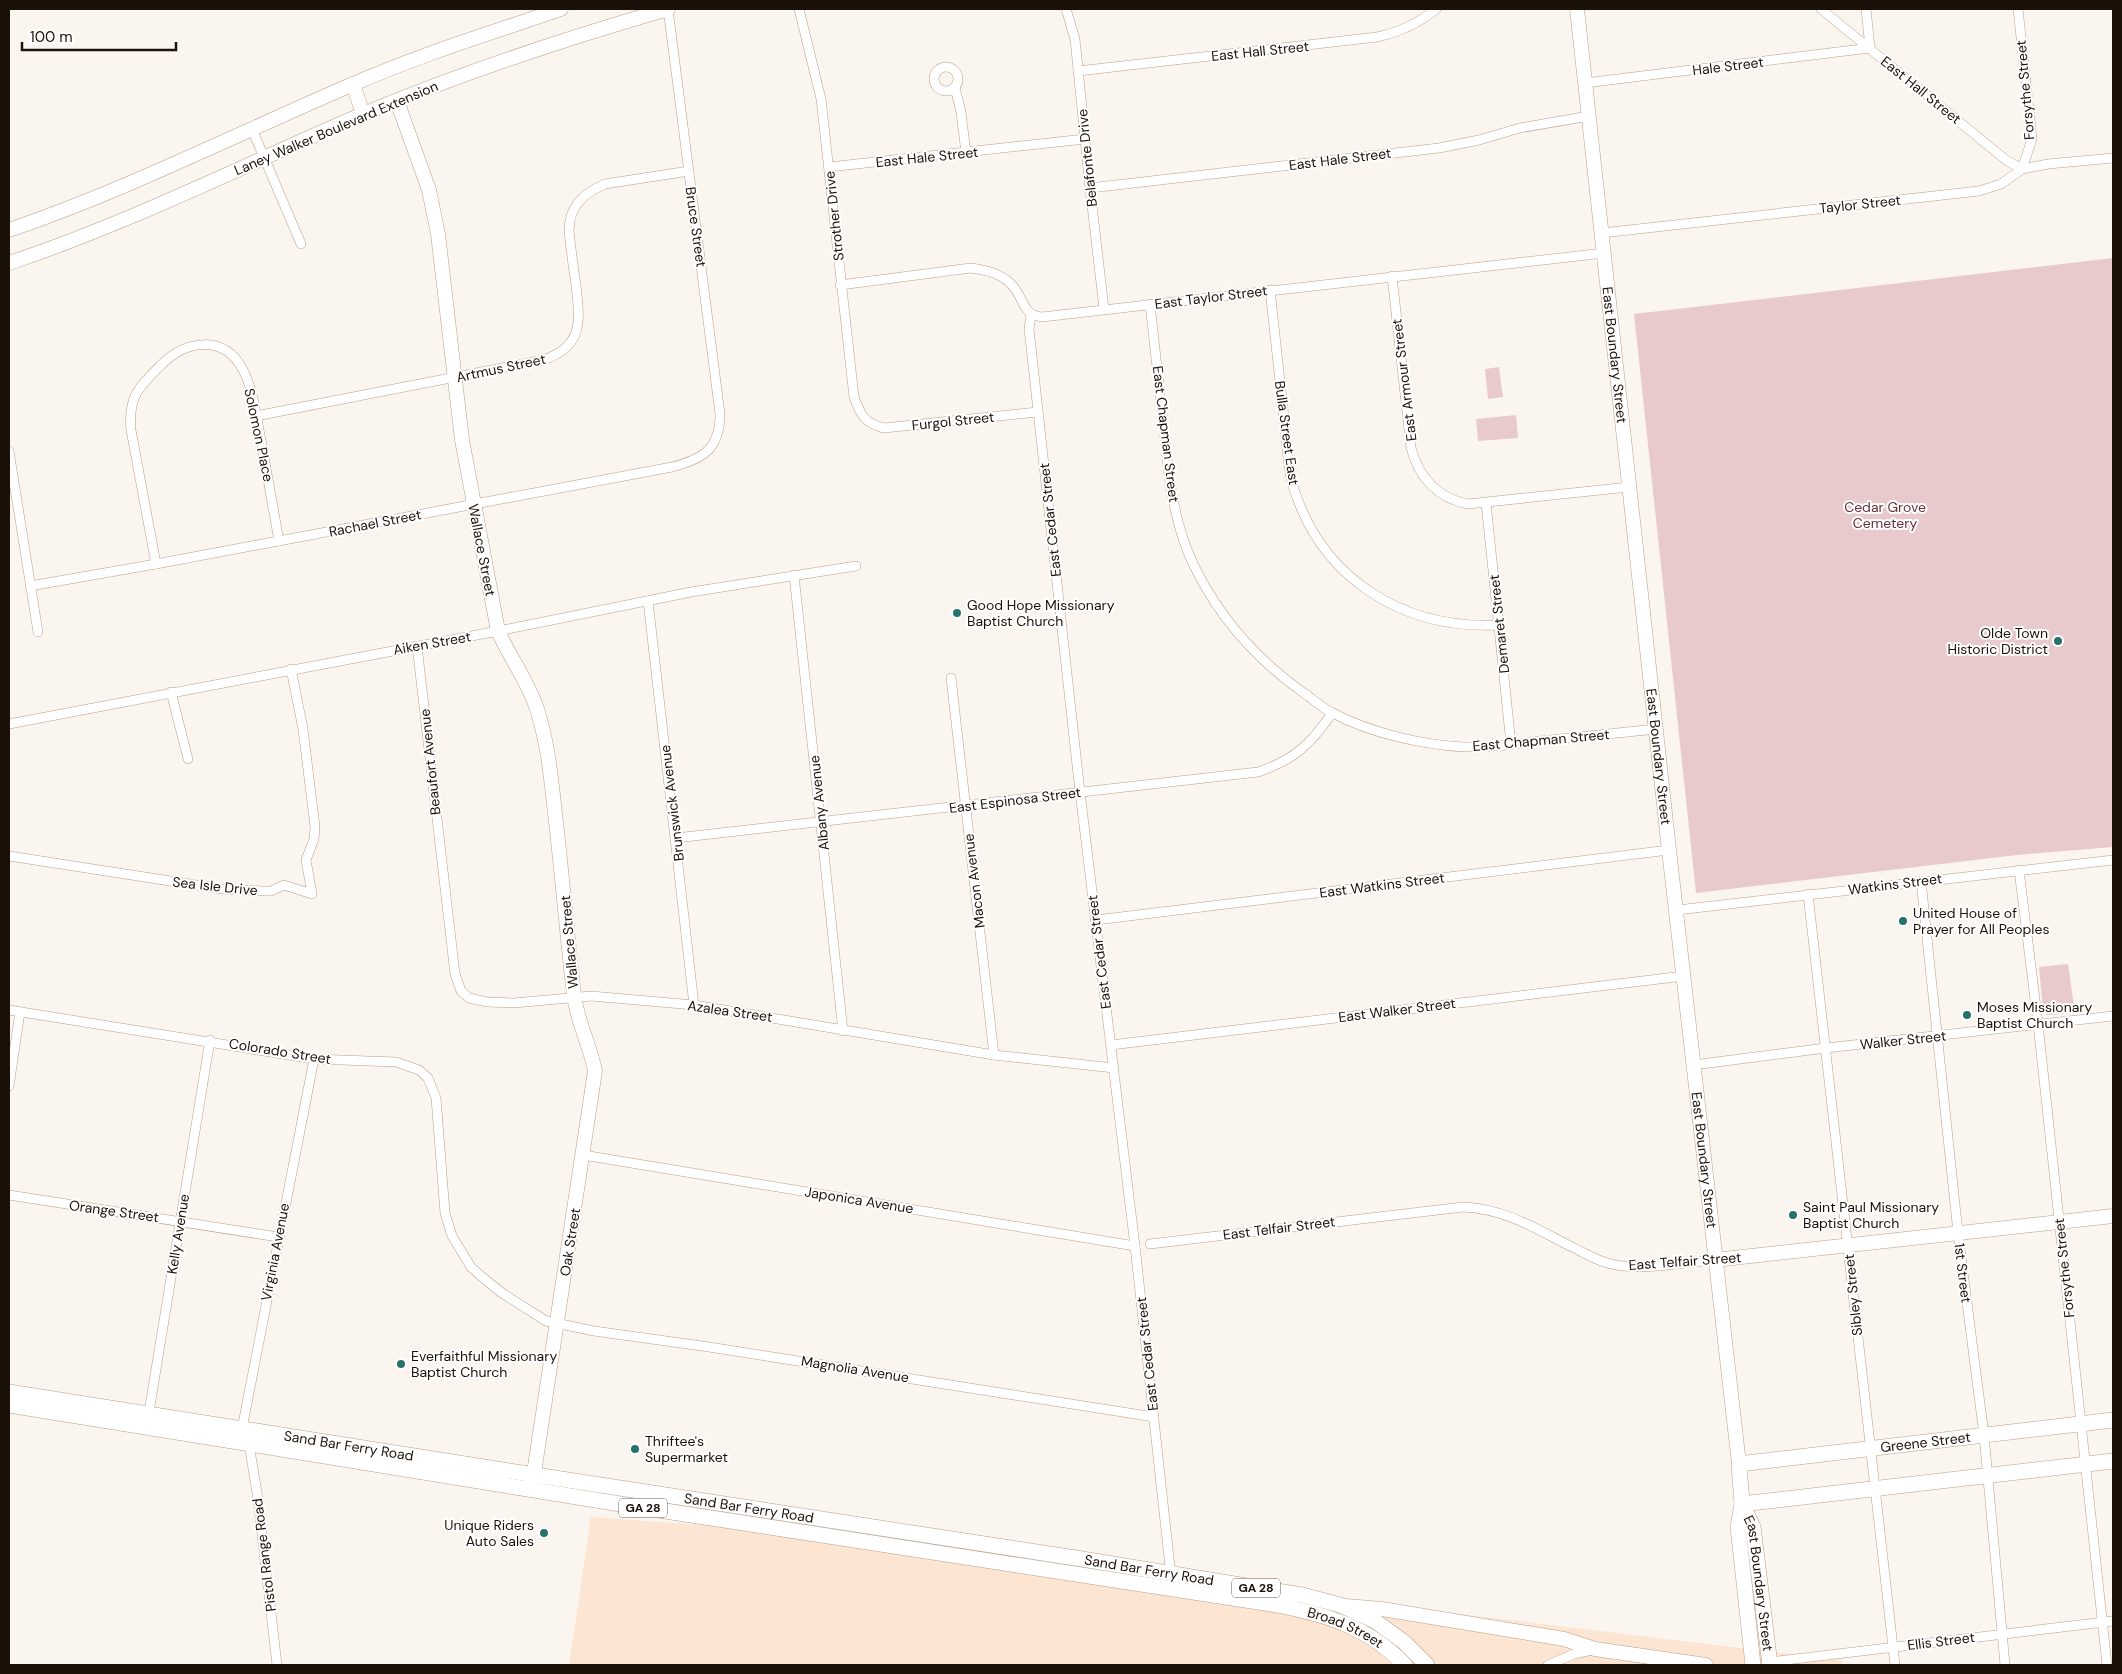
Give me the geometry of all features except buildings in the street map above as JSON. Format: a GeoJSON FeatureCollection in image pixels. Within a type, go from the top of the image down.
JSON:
{"type":"FeatureCollection","features":[{"type":"Feature","properties":{"kind":"main road"},"geometry":{"type":"LineString","coordinates":[[9,230],[106,193],[353,84],[472,39],[561,9]]}},
{"type":"Feature","properties":{"kind":"main road","name":"Laney Walker Boulevard Extension"},"geometry":{"type":"LineString","coordinates":[[9,263],[104,227],[363,114],[634,14],[668,9]]}},
{"type":"Feature","properties":{"kind":"main road","name":"East Boundary Street"},"geometry":{"type":"LineString","coordinates":[[1577,9],[1669,850],[1739,1464],[1742,1504],[1738,1526],[1753,1665]]}},
{"type":"Feature","properties":{"kind":"main road"},"geometry":{"type":"LineString","coordinates":[[353,84],[363,114]]}},
{"type":"Feature","properties":{"kind":"main road","name":"Wallace Street"},"geometry":{"type":"LineString","coordinates":[[397,101],[423,173],[432,205],[441,257],[462,440],[498,631],[505,647],[530,689],[544,732],[549,759],[564,887],[574,996]]}},
{"type":"Feature","properties":{"kind":"main road","name":"Oak Street"},"geometry":{"type":"LineString","coordinates":[[533,1482],[594,1071],[591,1052],[578,1017],[574,996]]}},
{"type":"Feature","properties":{"kind":"main road","name":"East Telfair Street"},"geometry":{"type":"LineString","coordinates":[[1715,1260],[2113,1216]]}},
{"type":"Feature","properties":{"kind":"main road","name":"Sand Bar Ferry Road"},"geometry":{"type":"LineString","coordinates":[[9,1392],[249,1444],[1043,1552],[1277,1605]]}},
{"type":"Feature","properties":{"kind":"main road","name":"Sand Bar Ferry Road"},"geometry":{"type":"LineString","coordinates":[[9,1406],[242,1429],[533,1482]]}},
{"type":"Feature","properties":{"kind":"main road","name":"Greene Street"},"geometry":{"type":"LineString","coordinates":[[1739,1464],[2113,1420]]}},
{"type":"Feature","properties":{"kind":"main road"},"geometry":{"type":"LineString","coordinates":[[1742,1504],[2113,1461]]}},
{"type":"Feature","properties":{"kind":"main road","name":"East Boundary Street"},"geometry":{"type":"LineString","coordinates":[[1742,1504],[1753,1527],[1770,1664]]}},
{"type":"Feature","properties":{"kind":"main road","name":"Sand Bar Ferry Road"},"geometry":{"type":"LineString","coordinates":[[1171,1581],[1302,1595],[1340,1605]]}},
{"type":"Feature","properties":{"kind":"main road","name":"Broad Street"},"geometry":{"type":"LineString","coordinates":[[1277,1605],[1329,1617],[1346,1624],[1378,1642],[1405,1665]]}},
{"type":"Feature","properties":{"kind":"main road"},"geometry":{"type":"LineString","coordinates":[[1340,1605],[1382,1609],[1564,1639],[1596,1649],[1706,1665]]}},
{"type":"Feature","properties":{"kind":"main road","name":"Broad Street"},"geometry":{"type":"LineString","coordinates":[[1340,1605],[1366,1616],[1390,1631],[1427,1665]]}},
{"type":"Feature","properties":{"kind":"main road"},"geometry":{"type":"LineString","coordinates":[[1753,1665],[1770,1664]]}},
{"type":"Feature","properties":{"kind":"street","name":"Bruce Street"},"geometry":{"type":"LineString","coordinates":[[668,9],[720,414],[720,425],[713,445]]}},
{"type":"Feature","properties":{"kind":"street","name":"Strother Drive"},"geometry":{"type":"LineString","coordinates":[[798,9],[821,100],[854,397],[862,417],[868,422]]}},
{"type":"Feature","properties":{"kind":"street","name":"Belafonte Drive"},"geometry":{"type":"LineString","coordinates":[[1066,9],[1073,28],[1104,309]]}},
{"type":"Feature","properties":{"kind":"street","name":"East Hall Street"},"geometry":{"type":"LineString","coordinates":[[1078,71],[1377,37],[1394,34],[1416,24],[1436,9]]}},
{"type":"Feature","properties":{"kind":"street","name":"East Hall Street"},"geometry":{"type":"LineString","coordinates":[[1821,9],[2006,160],[2022,169]]}},
{"type":"Feature","properties":{"kind":"street"},"geometry":{"type":"LineString","coordinates":[[1866,9],[1870,48]]}},
{"type":"Feature","properties":{"kind":"street","name":"Forsythe Street"},"geometry":{"type":"LineString","coordinates":[[2018,9],[2032,139],[2022,169]]}},
{"type":"Feature","properties":{"kind":"street","name":"Hale Street"},"geometry":{"type":"LineString","coordinates":[[1585,83],[1870,48]]}},
{"type":"Feature","properties":{"kind":"street"},"geometry":{"type":"LineString","coordinates":[[955,88],[961,112],[966,153]]}},
{"type":"Feature","properties":{"kind":"street","name":"East Hale Street"},"geometry":{"type":"LineString","coordinates":[[1090,188],[1439,148],[1479,140],[1520,128],[1589,116]]}},
{"type":"Feature","properties":{"kind":"street"},"geometry":{"type":"LineString","coordinates":[[252,129],[300,244]]}},
{"type":"Feature","properties":{"kind":"street","name":"East Hale Street"},"geometry":{"type":"LineString","coordinates":[[829,167],[1085,139]]}},
{"type":"Feature","properties":{"kind":"street","name":"Taylor Street"},"geometry":{"type":"LineString","coordinates":[[1602,233],[1979,191],[2001,184],[2022,169],[2048,164],[2113,158]]}},
{"type":"Feature","properties":{"kind":"street","name":"Artmus Street"},"geometry":{"type":"LineString","coordinates":[[256,416],[456,378],[555,356],[571,342],[579,325],[569,220],[583,196],[592,189],[619,180],[689,171]]}},
{"type":"Feature","properties":{"kind":"street","name":"East Taylor Street"},"geometry":{"type":"LineString","coordinates":[[1031,315],[1042,317],[1604,253]]}},
{"type":"Feature","properties":{"kind":"street"},"geometry":{"type":"LineString","coordinates":[[840,284],[971,268],[990,270],[1010,283],[1031,315]]}},
{"type":"Feature","properties":{"kind":"street","name":"East Armour Street"},"geometry":{"type":"LineString","coordinates":[[1392,276],[1409,434],[1415,461],[1429,484],[1446,497],[1468,504],[1629,487]]}},
{"type":"Feature","properties":{"kind":"street","name":"Bulla Street East"},"geometry":{"type":"LineString","coordinates":[[1270,290],[1293,485],[1306,517],[1324,547],[1344,572],[1367,591],[1403,610],[1425,618],[1461,625],[1500,625]]}},
{"type":"Feature","properties":{"kind":"street","name":"East Chapman Street"},"geometry":{"type":"LineString","coordinates":[[1150,304],[1169,476],[1177,517],[1190,556],[1218,608],[1247,645],[1279,675],[1332,713],[1378,730],[1432,744],[1466,747],[1511,744],[1656,729]]}},
{"type":"Feature","properties":{"kind":"street","name":"East Cedar Street"},"geometry":{"type":"LineString","coordinates":[[1031,315],[1029,329],[1080,792],[1135,1246],[1171,1581]]}},
{"type":"Feature","properties":{"kind":"street","name":"Solomon Place"},"geometry":{"type":"LineString","coordinates":[[156,564],[131,430],[130,410],[135,394],[165,361],[187,347],[206,344],[222,349],[236,360],[247,380],[256,416],[279,541]]}},
{"type":"Feature","properties":{"kind":"street","name":"Furgol Street"},"geometry":{"type":"LineString","coordinates":[[868,422],[884,428],[1038,412]]}},
{"type":"Feature","properties":{"kind":"street","name":"Rachael Street"},"geometry":{"type":"LineString","coordinates":[[30,586],[685,464],[704,456],[713,445]]}},
{"type":"Feature","properties":{"kind":"street"},"geometry":{"type":"LineString","coordinates":[[9,450],[38,632]]}},
{"type":"Feature","properties":{"kind":"street","name":"Demaret Street"},"geometry":{"type":"LineString","coordinates":[[1486,503],[1511,744]]}},
{"type":"Feature","properties":{"kind":"street","name":"Aiken Street"},"geometry":{"type":"LineString","coordinates":[[9,724],[648,601],[856,566]]}},
{"type":"Feature","properties":{"kind":"street","name":"Albany Avenue"},"geometry":{"type":"LineString","coordinates":[[794,575],[843,1030]]}},
{"type":"Feature","properties":{"kind":"street","name":"Brunswick Avenue"},"geometry":{"type":"LineString","coordinates":[[648,601],[694,1005]]}},
{"type":"Feature","properties":{"kind":"street","name":"Beaufort Avenue"},"geometry":{"type":"LineString","coordinates":[[417,646],[444,879]]}},
{"type":"Feature","properties":{"kind":"street","name":"Sea Isle Drive"},"geometry":{"type":"LineString","coordinates":[[9,856],[222,890],[262,892],[272,891],[284,885],[312,894],[306,860],[314,839],[315,827],[303,729],[291,669]]}},
{"type":"Feature","properties":{"kind":"street","name":"Macon Avenue"},"geometry":{"type":"LineString","coordinates":[[951,678],[994,1055]]}},
{"type":"Feature","properties":{"kind":"street"},"geometry":{"type":"LineString","coordinates":[[172,692],[188,759]]}},
{"type":"Feature","properties":{"kind":"street","name":"East Espinosa Street"},"geometry":{"type":"LineString","coordinates":[[676,838],[1258,772],[1286,761],[1296,754],[1307,745],[1332,713]]}},
{"type":"Feature","properties":{"kind":"street","name":"East Watkins Street"},"geometry":{"type":"LineString","coordinates":[[1096,920],[1669,850]]}},
{"type":"Feature","properties":{"kind":"street","name":"Watkins Street"},"geometry":{"type":"LineString","coordinates":[[1676,910],[2113,860]]}},
{"type":"Feature","properties":{"kind":"street","name":"Forsythe Street"},"geometry":{"type":"LineString","coordinates":[[2018,870],[2038,1024],[2106,1665]]}},
{"type":"Feature","properties":{"kind":"street","name":"Azalea Street"},"geometry":{"type":"LineString","coordinates":[[444,879],[456,982],[461,992],[469,998],[498,1004],[574,996],[600,996],[694,1005],[994,1055],[1114,1068]]}},
{"type":"Feature","properties":{"kind":"street","name":"1st Street"},"geometry":{"type":"LineString","coordinates":[[1921,881],[1958,1233],[1984,1435],[2005,1665]]}},
{"type":"Feature","properties":{"kind":"street","name":"Sibley Street"},"geometry":{"type":"LineString","coordinates":[[1808,894],[1895,1665]]}},
{"type":"Feature","properties":{"kind":"street","name":"East Walker Street"},"geometry":{"type":"LineString","coordinates":[[1111,1045],[1684,976]]}},
{"type":"Feature","properties":{"kind":"street","name":"Colorado Street"},"geometry":{"type":"LineString","coordinates":[[9,1010],[210,1040],[314,1058],[396,1062],[419,1070],[428,1078],[437,1106],[445,1212],[452,1236],[471,1267],[481,1276],[532,1313],[556,1324]]}},
{"type":"Feature","properties":{"kind":"street"},"geometry":{"type":"LineString","coordinates":[[9,1086],[20,1012]]}},
{"type":"Feature","properties":{"kind":"street","name":"Walker Street"},"geometry":{"type":"LineString","coordinates":[[1694,1065],[1826,1048],[2113,1016]]}},
{"type":"Feature","properties":{"kind":"street","name":"Kelly Avenue"},"geometry":{"type":"LineString","coordinates":[[148,1421],[210,1040]]}},
{"type":"Feature","properties":{"kind":"street","name":"Virginia Avenue"},"geometry":{"type":"LineString","coordinates":[[242,1429],[314,1058]]}},
{"type":"Feature","properties":{"kind":"street","name":"Japonica Avenue"},"geometry":{"type":"LineString","coordinates":[[583,1155],[1135,1246]]}},
{"type":"Feature","properties":{"kind":"street","name":"Orange Street"},"geometry":{"type":"LineString","coordinates":[[9,1196],[278,1237]]}},
{"type":"Feature","properties":{"kind":"street","name":"East Telfair Street"},"geometry":{"type":"LineString","coordinates":[[1150,1244],[1463,1207],[1501,1212],[1519,1219],[1592,1257],[1615,1265],[1642,1266],[1715,1260]]}},
{"type":"Feature","properties":{"kind":"street","name":"Magnolia Avenue"},"geometry":{"type":"LineString","coordinates":[[556,1324],[1154,1417]]}},
{"type":"Feature","properties":{"kind":"street"},"geometry":{"type":"LineString","coordinates":[[242,1429],[249,1444]]}},
{"type":"Feature","properties":{"kind":"street","name":"Pistol Range Road"},"geometry":{"type":"LineString","coordinates":[[249,1444],[258,1499],[277,1665]]}},
{"type":"Feature","properties":{"kind":"street","name":"Ellis Street"},"geometry":{"type":"LineString","coordinates":[[1770,1664],[1892,1646],[2113,1621]]}},
{"type":"Feature","properties":{"kind":"street"},"geometry":{"type":"LineString","coordinates":[[1548,1665],[1574,1654],[1596,1649]]}},
{"type":"Feature","properties":{"kind":"shaded area"},"geometry":{"type":"Polygon","coordinates":[[[591,1517],[757,1529],[1841,1660],[1842,1665],[569,1665],[591,1517]]]}},
{"type":"Feature","properties":{"kind":"green space","name":"Cedar Grove Cemetery"},"geometry":{"type":"Polygon","coordinates":[[[2113,258],[2113,847],[2017,855],[1696,893],[1634,314],[2113,258]]]}},
{"type":"Feature","properties":{"kind":"green space"},"geometry":{"type":"Polygon","coordinates":[[[1499,367],[1503,397],[1488,399],[1485,369],[1499,367]]]}},
{"type":"Feature","properties":{"kind":"green space"},"geometry":{"type":"Polygon","coordinates":[[[1516,415],[1518,438],[1478,441],[1476,419],[1516,415]]]}},
{"type":"Feature","properties":{"kind":"green space"},"geometry":{"type":"Polygon","coordinates":[[[2068,964],[2075,1013],[2047,1015],[2043,1009],[2039,967],[2068,964]]]}},
{"type":"Feature","properties":{"kind":"place","name":"Good Hope Missionary Baptist Church"},"geometry":{"type":"Point","coordinates":[957,613]}},
{"type":"Feature","properties":{"kind":"place","name":"Olde Town Historic District"},"geometry":{"type":"Point","coordinates":[2058,641]}},
{"type":"Feature","properties":{"kind":"place","name":"United House of Prayer for All Peoples"},"geometry":{"type":"Point","coordinates":[1903,921]}},
{"type":"Feature","properties":{"kind":"place","name":"Moses Missionary Baptist Church"},"geometry":{"type":"Point","coordinates":[1967,1015]}},
{"type":"Feature","properties":{"kind":"place","name":"Saint Paul Missionary Baptist Church"},"geometry":{"type":"Point","coordinates":[1793,1215]}},
{"type":"Feature","properties":{"kind":"place","name":"Everfaithful Missionary Baptist Church"},"geometry":{"type":"Point","coordinates":[401,1364]}},
{"type":"Feature","properties":{"kind":"place","name":"Thriftee's Supermarket"},"geometry":{"type":"Point","coordinates":[635,1449]}},
{"type":"Feature","properties":{"kind":"place","name":"Unique Riders Auto Sales"},"geometry":{"type":"Point","coordinates":[544,1533]}}]}
